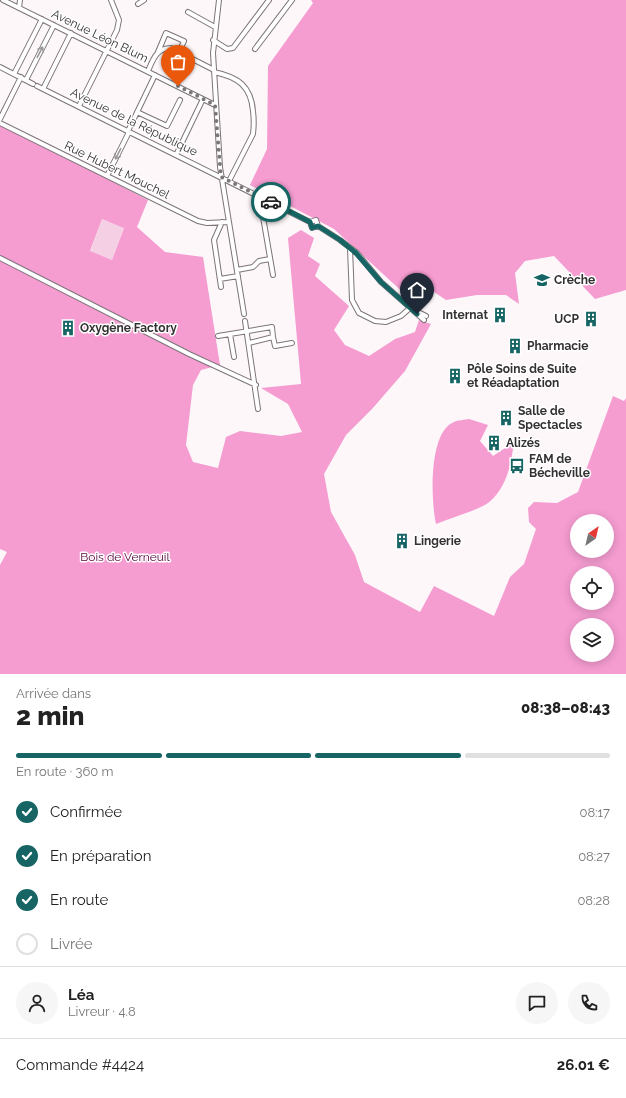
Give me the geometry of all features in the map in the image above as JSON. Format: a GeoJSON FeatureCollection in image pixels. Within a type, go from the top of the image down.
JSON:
{"type":"FeatureCollection","features":[{"type":"Feature","properties":{"kind":"street","name":"Avenue Léon Blum"},"geometry":{"type":"LineString","coordinates":[[3,0],[215,105]]}},
{"type":"Feature","properties":{"kind":"street"},"geometry":{"type":"LineString","coordinates":[[18,8],[20,0]]}},
{"type":"Feature","properties":{"kind":"street"},"geometry":{"type":"LineString","coordinates":[[79,106],[107,51],[119,23],[118,14],[111,0]]}},
{"type":"Feature","properties":{"kind":"street"},"geometry":{"type":"LineString","coordinates":[[138,4],[144,0]]}},
{"type":"Feature","properties":{"kind":"street"},"geometry":{"type":"LineString","coordinates":[[219,0],[213,40],[215,105],[221,177],[244,314]]}},
{"type":"Feature","properties":{"kind":"street"},"geometry":{"type":"LineString","coordinates":[[213,40],[227,49],[233,48],[269,0]]}},
{"type":"Feature","properties":{"kind":"street"},"geometry":{"type":"LineString","coordinates":[[255,49],[292,0]]}},
{"type":"Feature","properties":{"kind":"street"},"geometry":{"type":"LineString","coordinates":[[188,12],[215,27]]}},
{"type":"Feature","properties":{"kind":"street"},"geometry":{"type":"LineString","coordinates":[[14,74],[42,19]]}},
{"type":"Feature","properties":{"kind":"street"},"geometry":{"type":"LineString","coordinates":[[26,80],[54,25]]}},
{"type":"Feature","properties":{"kind":"street"},"geometry":{"type":"LineString","coordinates":[[44,89],[71,33]]}},
{"type":"Feature","properties":{"kind":"street"},"geometry":{"type":"LineString","coordinates":[[148,71],[166,33],[184,41],[178,52]]}},
{"type":"Feature","properties":{"kind":"street"},"geometry":{"type":"LineString","coordinates":[[158,52],[166,48],[178,52],[214,71],[224,74],[248,89],[252,100],[254,126],[252,134],[229,181]]}},
{"type":"Feature","properties":{"kind":"street","name":"Avenue de la République"},"geometry":{"type":"LineString","coordinates":[[0,67],[310,222],[312,228],[318,226],[350,248]]}},
{"type":"Feature","properties":{"kind":"street"},"geometry":{"type":"LineString","coordinates":[[107,176],[155,75]]}},
{"type":"Feature","properties":{"kind":"street"},"geometry":{"type":"LineString","coordinates":[[0,118],[20,77]]}},
{"type":"Feature","properties":{"kind":"street"},"geometry":{"type":"LineString","coordinates":[[176,155],[203,99]]}},
{"type":"Feature","properties":{"kind":"street"},"geometry":{"type":"LineString","coordinates":[[137,112],[167,126],[180,100]]}},
{"type":"Feature","properties":{"kind":"street","name":"Rue Hubert Mouchel"},"geometry":{"type":"LineString","coordinates":[[0,123],[198,221],[207,223],[229,222]]}},
{"type":"Feature","properties":{"kind":"street"},"geometry":{"type":"LineString","coordinates":[[270,202],[263,217],[273,275]]}},
{"type":"Feature","properties":{"kind":"street"},"geometry":{"type":"LineString","coordinates":[[221,287],[214,240],[222,222]]}},
{"type":"Feature","properties":{"kind":"street"},"geometry":{"type":"LineString","coordinates":[[350,248],[352,300],[359,313],[375,321],[386,322],[401,316],[410,308]]}},
{"type":"Feature","properties":{"kind":"street"},"geometry":{"type":"LineString","coordinates":[[350,248],[381,282],[410,308],[425,318]]}},
{"type":"Feature","properties":{"kind":"street"},"geometry":{"type":"LineString","coordinates":[[0,258],[189,354],[256,385]]}},
{"type":"Feature","properties":{"kind":"street"},"geometry":{"type":"LineString","coordinates":[[237,270],[253,267],[259,261],[270,259]]}},
{"type":"Feature","properties":{"kind":"street"},"geometry":{"type":"LineString","coordinates":[[220,279],[238,276]]}},
{"type":"Feature","properties":{"kind":"street"},"geometry":{"type":"LineString","coordinates":[[245,321],[256,385],[258,409]]}},
{"type":"Feature","properties":{"kind":"street"},"geometry":{"type":"LineString","coordinates":[[218,336],[272,327],[275,346],[292,343]]}},
{"type":"Feature","properties":{"kind":"street"},"geometry":{"type":"LineString","coordinates":[[230,334],[234,357]]}},
{"type":"Feature","properties":{"kind":"street"},"geometry":{"type":"LineString","coordinates":[[249,343],[273,337]]}},
{"type":"Feature","properties":{"kind":"shaded area"},"geometry":{"type":"Polygon","coordinates":[[[102,219],[124,227],[112,260],[90,252],[102,219]]]}},
{"type":"Feature","properties":{"kind":"green space"},"geometry":{"type":"Polygon","coordinates":[[[311,0],[626,0],[626,290],[595,299],[554,256],[525,261],[515,273],[519,304],[506,295],[477,295],[446,300],[422,284],[407,296],[334,229],[250,185],[267,149],[268,66],[313,3],[311,0]]]}},
{"type":"Feature","properties":{"kind":"green space","name":"Bois de Verneuil"},"geometry":{"type":"Polygon","coordinates":[[[0,123],[148,200],[137,227],[165,252],[203,257],[220,365],[201,370],[193,385],[186,445],[193,462],[218,468],[226,437],[240,431],[281,436],[302,432],[288,404],[261,388],[301,384],[288,238],[301,230],[314,238],[308,256],[320,264],[315,276],[349,306],[334,330],[345,345],[369,356],[395,339],[415,332],[419,320],[431,324],[405,371],[372,409],[346,435],[324,474],[331,512],[355,555],[364,582],[420,612],[434,586],[494,616],[510,577],[524,564],[536,529],[529,522],[528,508],[534,502],[557,503],[578,492],[613,396],[624,401],[626,398],[626,674],[0,674],[0,565],[7,552],[0,549],[0,123]],[[102,219],[90,251],[112,260],[124,228],[102,219]]]}},
{"type":"Feature","properties":{"kind":"green space"},"geometry":{"type":"Polygon","coordinates":[[[469,419],[488,425],[480,441],[493,456],[514,442],[507,475],[500,490],[488,503],[436,524],[433,500],[433,468],[440,439],[446,428],[454,422],[469,419]]]}},
{"type":"Feature","properties":{"kind":"way so far"},"geometry":{"type":"LineString","coordinates":[[178,86],[215,105],[221,177],[271,202]]}},
{"type":"Feature","properties":{"kind":"place","name":"Crèche"},"geometry":{"type":"Point","coordinates":[542,280]}},
{"type":"Feature","properties":{"kind":"place","name":"Internat"},"geometry":{"type":"Point","coordinates":[500,315]}},
{"type":"Feature","properties":{"kind":"place","name":"UCP"},"geometry":{"type":"Point","coordinates":[591,319]}},
{"type":"Feature","properties":{"kind":"place","name":"Oxygène Factory"},"geometry":{"type":"Point","coordinates":[68,328]}},
{"type":"Feature","properties":{"kind":"place","name":"Pharmacie"},"geometry":{"type":"Point","coordinates":[515,346]}},
{"type":"Feature","properties":{"kind":"place","name":"Pôle Soins de Suite et Réadaptation"},"geometry":{"type":"Point","coordinates":[455,376]}},
{"type":"Feature","properties":{"kind":"place","name":"Salle de Spectacles"},"geometry":{"type":"Point","coordinates":[506,418]}},
{"type":"Feature","properties":{"kind":"place","name":"Alizés"},"geometry":{"type":"Point","coordinates":[494,443]}},
{"type":"Feature","properties":{"kind":"place","name":"FAM de Bécheville"},"geometry":{"type":"Point","coordinates":[517,466]}},
{"type":"Feature","properties":{"kind":"place","name":"Lingerie"},"geometry":{"type":"Point","coordinates":[402,541]}},
{"type":"Feature","properties":{"kind":"route"},"geometry":{"type":"LineString","coordinates":[[271,202],[310,222],[312,228],[318,226],[327,230],[356,253],[381,282],[417,314]]}}]}
